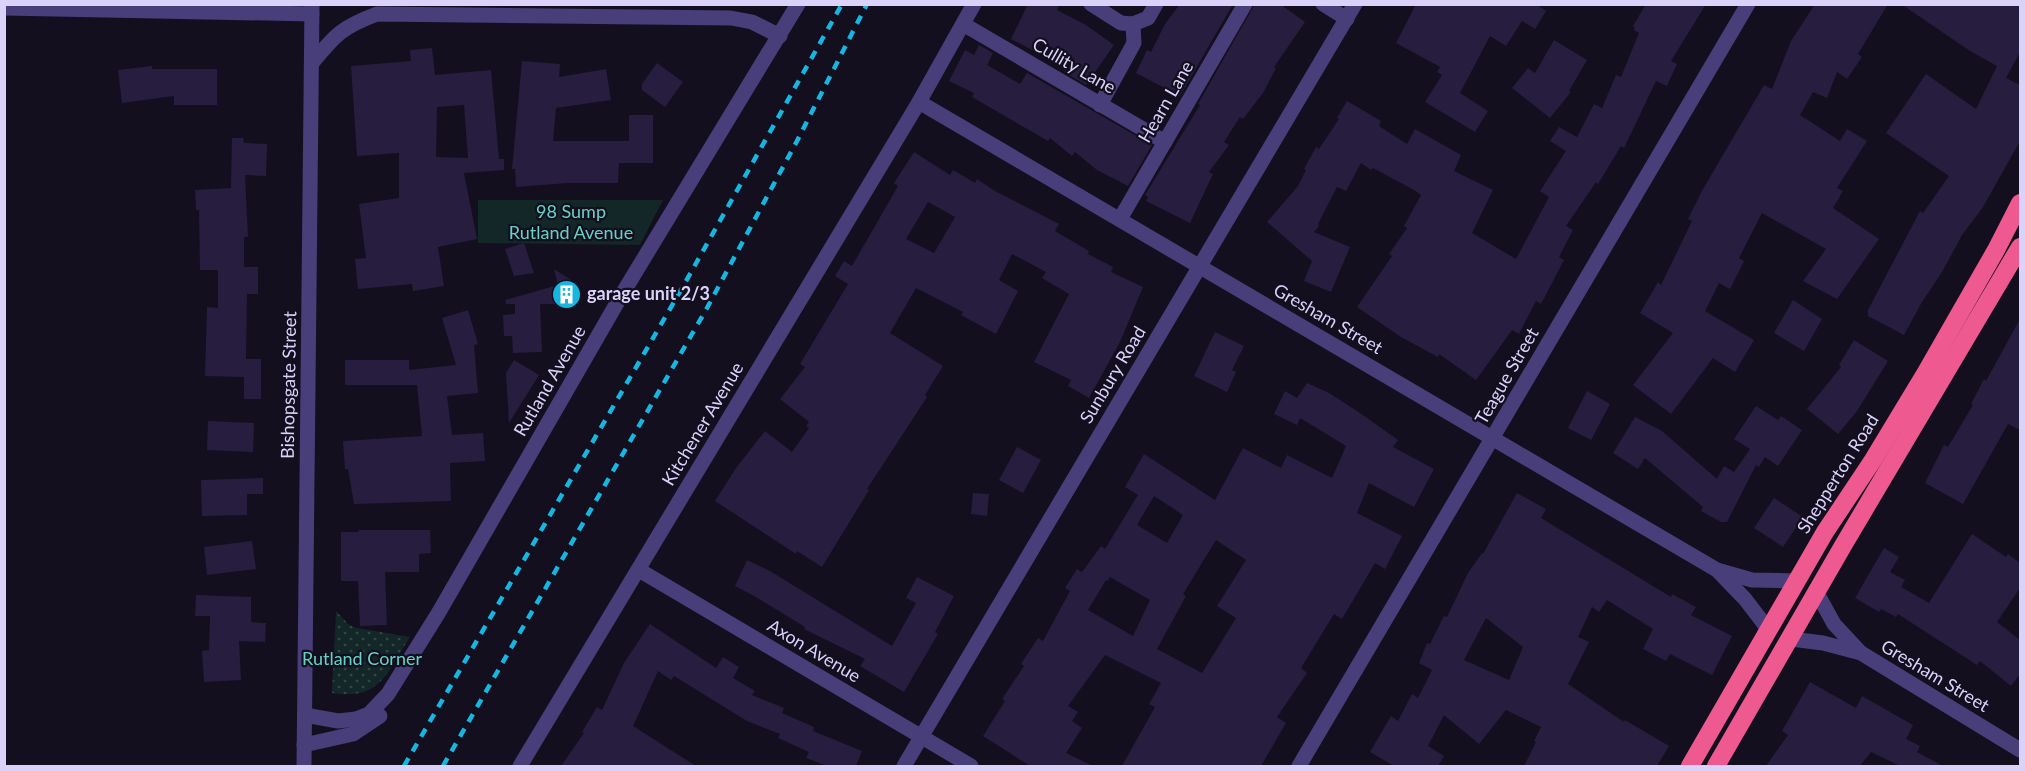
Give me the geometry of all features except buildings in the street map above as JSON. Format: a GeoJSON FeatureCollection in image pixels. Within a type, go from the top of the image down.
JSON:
{"type":"FeatureCollection","features":[{"type":"Feature","properties":{"kind":"highway","name":"Shepperton Road"},"geometry":{"type":"LineString","coordinates":[[1690,766],[1825,532],[1873,460],[1925,374],[1996,250],[2020,203]]}},
{"type":"Feature","properties":{"kind":"highway"},"geometry":{"type":"LineString","coordinates":[[1716,766],[2020,247]]}},
{"type":"Feature","properties":{"kind":"street","name":"Rutland Avenue"},"geometry":{"type":"LineString","coordinates":[[305,715],[338,721],[356,719],[369,714],[388,694],[621,296],[798,4]]}},
{"type":"Feature","properties":{"kind":"street","name":"Kitchener Avenue"},"geometry":{"type":"LineString","coordinates":[[520,766],[919,102],[974,4]]}},
{"type":"Feature","properties":{"kind":"street"},"geometry":{"type":"LineString","coordinates":[[1091,4],[1121,23],[1133,24],[1148,18],[1156,4]]}},
{"type":"Feature","properties":{"kind":"street","name":"Hearn Lane"},"geometry":{"type":"LineString","coordinates":[[1120,219],[1245,4]]}},
{"type":"Feature","properties":{"kind":"street"},"geometry":{"type":"LineString","coordinates":[[1323,4],[1347,19]]}},
{"type":"Feature","properties":{"kind":"street","name":"Sunbury Road"},"geometry":{"type":"LineString","coordinates":[[904,766],[1355,4]]}},
{"type":"Feature","properties":{"kind":"street","name":"Teague Street"},"geometry":{"type":"LineString","coordinates":[[1299,766],[1748,4]]}},
{"type":"Feature","properties":{"kind":"street"},"geometry":{"type":"LineString","coordinates":[[4,8],[312,9]]}},
{"type":"Feature","properties":{"kind":"street","name":"Bishopsgate Street"},"geometry":{"type":"LineString","coordinates":[[304,766],[312,9]]}},
{"type":"Feature","properties":{"kind":"street"},"geometry":{"type":"LineString","coordinates":[[312,63],[335,35],[357,21],[377,14],[731,18],[752,22],[780,36]]}},
{"type":"Feature","properties":{"kind":"street","name":"Cullity Lane"},"geometry":{"type":"LineString","coordinates":[[963,24],[1165,142]]}},
{"type":"Feature","properties":{"kind":"street"},"geometry":{"type":"LineString","coordinates":[[1100,105],[1134,43],[1133,24]]}},
{"type":"Feature","properties":{"kind":"street","name":"Gresham Street"},"geometry":{"type":"LineString","coordinates":[[919,102],[1717,570],[1752,580],[1797,581]]}},
{"type":"Feature","properties":{"kind":"street","name":"Axon Avenue"},"geometry":{"type":"LineString","coordinates":[[639,570],[970,766]]}},
{"type":"Feature","properties":{"kind":"street","name":"Gresham Street"},"geometry":{"type":"LineString","coordinates":[[1717,570],[1768,629]]}},
{"type":"Feature","properties":{"kind":"street","name":"Gresham Street"},"geometry":{"type":"LineString","coordinates":[[1817,593],[1834,624],[1861,653],[2020,750]]}},
{"type":"Feature","properties":{"kind":"street","name":"Gresham Street"},"geometry":{"type":"LineString","coordinates":[[1791,639],[1823,643],[1861,653]]}},
{"type":"Feature","properties":{"kind":"street","name":"Rutland Avenue"},"geometry":{"type":"LineString","coordinates":[[304,745],[353,734],[376,720],[396,698],[412,656]]}},
{"type":"Feature","properties":{"kind":"green space","name":"98 Sump Rutland Avenue"},"geometry":{"type":"Polygon","coordinates":[[[478,200],[663,200],[640,245],[478,243],[478,200]]]}},
{"type":"Feature","properties":{"kind":"green space","name":"Rutland Corner"},"geometry":{"type":"Polygon","coordinates":[[[336,611],[349,625],[357,628],[410,637],[381,681],[362,693],[332,693],[336,611]]]}},
{"type":"Feature","properties":{"kind":"railway"},"geometry":{"type":"LineString","coordinates":[[404,766],[681,290],[842,4]]}},
{"type":"Feature","properties":{"kind":"railway"},"geometry":{"type":"LineString","coordinates":[[443,766],[707,308],[797,141],[867,4]]}},
{"type":"Feature","properties":{"kind":"place","name":"garage unit 2/3"},"geometry":{"type":"Point","coordinates":[566,294]}}]}
